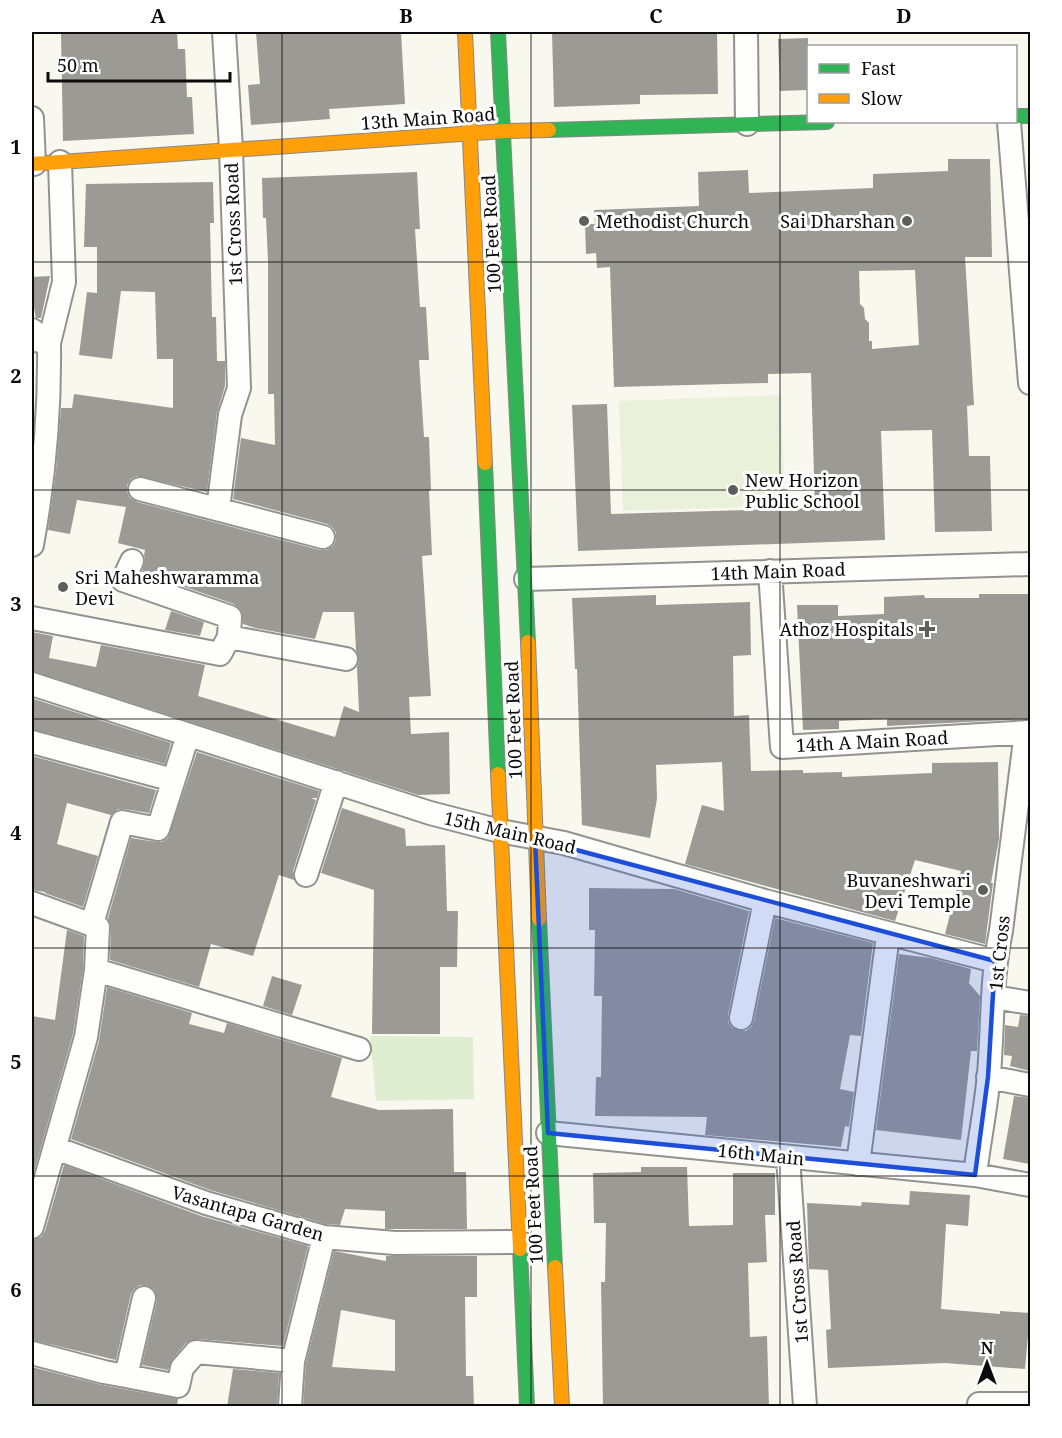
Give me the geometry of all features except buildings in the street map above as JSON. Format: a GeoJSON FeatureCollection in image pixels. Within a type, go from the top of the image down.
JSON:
{"type":"FeatureCollection","features":[{"type":"Feature","properties":{"kind":"main road","name":"100 Feet Road"},"geometry":{"type":"LineString","coordinates":[[465,32],[527,1407]]}},
{"type":"Feature","properties":{"kind":"main road","name":"100 Feet Road"},"geometry":{"type":"LineString","coordinates":[[498,32],[526,579],[535,838],[562,1407]]}},
{"type":"Feature","properties":{"kind":"main road","name":"13th Main Road"},"geometry":{"type":"LineString","coordinates":[[33,164],[504,131],[807,123]]}},
{"type":"Feature","properties":{"kind":"street","name":"1st Cross Road"},"geometry":{"type":"LineString","coordinates":[[218,509],[230,415],[239,388],[231,149],[224,32]]}},
{"type":"Feature","properties":{"kind":"street"},"geometry":{"type":"LineString","coordinates":[[746,32],[747,124]]}},
{"type":"Feature","properties":{"kind":"street"},"geometry":{"type":"LineString","coordinates":[[32,117],[33,164]]}},
{"type":"Feature","properties":{"kind":"street"},"geometry":{"type":"LineString","coordinates":[[1009,123],[1027,288],[1030,383]]}},
{"type":"Feature","properties":{"kind":"street"},"geometry":{"type":"LineString","coordinates":[[32,545],[38,454],[50,388],[37,337],[64,282],[60,162]]}},
{"type":"Feature","properties":{"kind":"street"},"geometry":{"type":"LineString","coordinates":[[140,489],[322,537]]}},
{"type":"Feature","properties":{"kind":"street"},"geometry":{"type":"LineString","coordinates":[[32,618],[220,654],[229,637],[230,617],[123,580],[132,561]]}},
{"type":"Feature","properties":{"kind":"street","name":"14th Main Road"},"geometry":{"type":"LineString","coordinates":[[526,579],[1030,564]]}},
{"type":"Feature","properties":{"kind":"street","name":"14th A Main Road"},"geometry":{"type":"LineString","coordinates":[[770,571],[782,747],[1028,732]]}},
{"type":"Feature","properties":{"kind":"street"},"geometry":{"type":"LineString","coordinates":[[229,637],[346,659]]}},
{"type":"Feature","properties":{"kind":"street","name":"15th Main Road"},"geometry":{"type":"LineString","coordinates":[[32,684],[430,813],[500,831],[564,843],[888,935],[995,961]]}},
{"type":"Feature","properties":{"kind":"street","name":"1st Cross"},"geometry":{"type":"LineString","coordinates":[[975,1175],[988,1077],[995,961],[1028,732]]}},
{"type":"Feature","properties":{"kind":"street"},"geometry":{"type":"LineString","coordinates":[[92,924],[122,822],[158,828],[188,735]]}},
{"type":"Feature","properties":{"kind":"street"},"geometry":{"type":"LineString","coordinates":[[32,742],[173,780]]}},
{"type":"Feature","properties":{"kind":"street"},"geometry":{"type":"LineString","coordinates":[[306,875],[336,782]]}},
{"type":"Feature","properties":{"kind":"street"},"geometry":{"type":"LineString","coordinates":[[741,1018],[765,901]]}},
{"type":"Feature","properties":{"kind":"street"},"geometry":{"type":"LineString","coordinates":[[32,903],[98,927],[96,970],[86,1037],[32,1227]]}},
{"type":"Feature","properties":{"kind":"street"},"geometry":{"type":"LineString","coordinates":[[858,1164],[888,935]]}},
{"type":"Feature","properties":{"kind":"street"},"geometry":{"type":"LineString","coordinates":[[96,970],[359,1049]]}},
{"type":"Feature","properties":{"kind":"street"},"geometry":{"type":"LineString","coordinates":[[994,997],[1030,1003]]}},
{"type":"Feature","properties":{"kind":"street"},"geometry":{"type":"LineString","coordinates":[[988,1077],[1030,1084]]}},
{"type":"Feature","properties":{"kind":"street","name":"16th Main"},"geometry":{"type":"LineString","coordinates":[[548,1133],[975,1175],[1030,1185]]}},
{"type":"Feature","properties":{"kind":"street","name":"Vasantapa Garden"},"geometry":{"type":"LineString","coordinates":[[55,1148],[206,1203],[324,1237],[395,1243],[520,1242]]}},
{"type":"Feature","properties":{"kind":"street","name":"1st Cross Road"},"geometry":{"type":"LineString","coordinates":[[788,1157],[805,1407]]}},
{"type":"Feature","properties":{"kind":"street"},"geometry":{"type":"LineString","coordinates":[[290,1407],[293,1360],[324,1237]]}},
{"type":"Feature","properties":{"kind":"street"},"geometry":{"type":"LineString","coordinates":[[126,1376],[144,1298]]}},
{"type":"Feature","properties":{"kind":"street"},"geometry":{"type":"LineString","coordinates":[[32,1353],[104,1372],[178,1386],[182,1368],[196,1352],[293,1360]]}},
{"type":"Feature","properties":{"kind":"street"},"geometry":{"type":"LineString","coordinates":[[979,1405],[1030,1404]]}},
{"type":"Feature","properties":{"kind":"highlighted area"},"geometry":{"type":"Polygon","coordinates":[[[535,839],[995,961],[988,1077],[975,1175],[548,1133],[535,839]]]}},
{"type":"Feature","properties":{"kind":"green space"},"geometry":{"type":"Polygon","coordinates":[[[781,395],[785,506],[623,511],[619,401],[781,395]]]}},
{"type":"Feature","properties":{"kind":"green space"},"geometry":{"type":"Polygon","coordinates":[[[370,1036],[473,1037],[474,1099],[376,1101],[370,1036]]]}},
{"type":"Feature","properties":{"kind":"traffic: fast"},"geometry":{"type":"LineString","coordinates":[[498,32],[528,642]]}},
{"type":"Feature","properties":{"kind":"traffic: fast"},"geometry":{"type":"LineString","coordinates":[[1017,116],[1030,116]]}},
{"type":"Feature","properties":{"kind":"traffic: fast"},"geometry":{"type":"LineString","coordinates":[[549,130],[807,123]]}},
{"type":"Feature","properties":{"kind":"traffic: fast"},"geometry":{"type":"LineString","coordinates":[[485,463],[498,774]]}},
{"type":"Feature","properties":{"kind":"traffic: fast"},"geometry":{"type":"LineString","coordinates":[[539,919],[555,1267]]}},
{"type":"Feature","properties":{"kind":"traffic: fast"},"geometry":{"type":"LineString","coordinates":[[520,1249],[527,1406]]}},
{"type":"Feature","properties":{"kind":"traffic: slow"},"geometry":{"type":"LineString","coordinates":[[465,32],[485,463]]}},
{"type":"Feature","properties":{"kind":"traffic: slow"},"geometry":{"type":"LineString","coordinates":[[32,164],[504,131],[549,130]]}},
{"type":"Feature","properties":{"kind":"traffic: slow"},"geometry":{"type":"LineString","coordinates":[[528,642],[539,919]]}},
{"type":"Feature","properties":{"kind":"traffic: slow"},"geometry":{"type":"LineString","coordinates":[[498,774],[520,1249]]}},
{"type":"Feature","properties":{"kind":"traffic: slow"},"geometry":{"type":"LineString","coordinates":[[555,1267],[562,1406]]}},
{"type":"Feature","properties":{"kind":"place","name":"Methodist Church"},"geometry":{"type":"Point","coordinates":[584,221]}},
{"type":"Feature","properties":{"kind":"place","name":"Sai Dharshan"},"geometry":{"type":"Point","coordinates":[907,221]}},
{"type":"Feature","properties":{"kind":"place","name":"New Horizon Public School"},"geometry":{"type":"Point","coordinates":[733,490]}},
{"type":"Feature","properties":{"kind":"place","name":"Sri Maheshwaramma Devi"},"geometry":{"type":"Point","coordinates":[63,587]}},
{"type":"Feature","properties":{"kind":"place","name":"Athoz Hospitals"},"geometry":{"type":"Point","coordinates":[927,629]}},
{"type":"Feature","properties":{"kind":"place","name":"Buvaneshwari Devi Temple"},"geometry":{"type":"Point","coordinates":[983,890]}}]}
